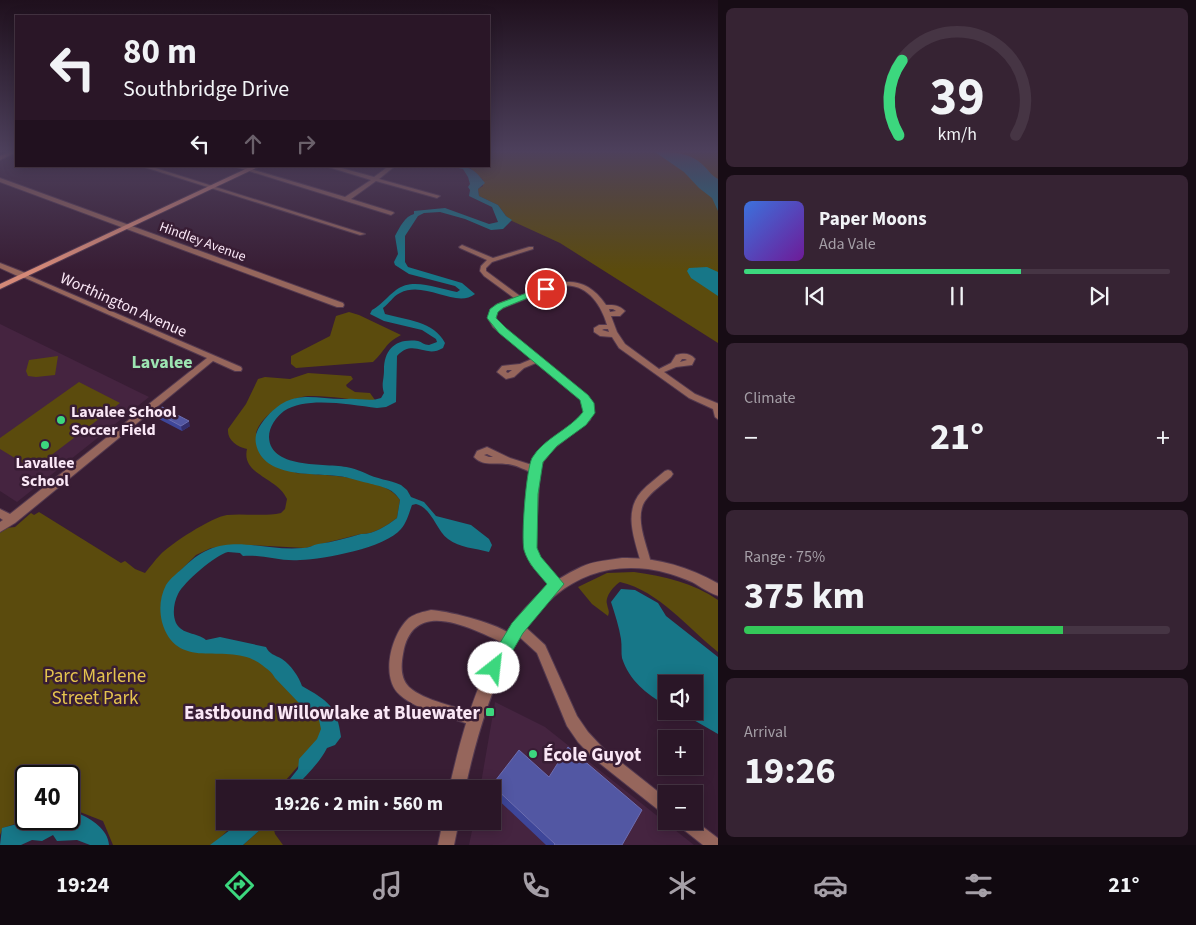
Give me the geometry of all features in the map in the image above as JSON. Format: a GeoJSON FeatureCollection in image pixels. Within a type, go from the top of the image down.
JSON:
{"type":"FeatureCollection","features":[{"type":"Feature","properties":{"kind":"main road"},"geometry":{"type":"LineString","coordinates":[[125,226],[192,191]]}},
{"type":"Feature","properties":{"kind":"main road"},"geometry":{"type":"LineString","coordinates":[[0,287],[21,274],[203,191]]}},
{"type":"Feature","properties":{"kind":"main road"},"geometry":{"type":"LineString","coordinates":[[0,280],[21,274]]}},
{"type":"Feature","properties":{"kind":"street","name":"Hindley Avenue"},"geometry":{"type":"LineString","coordinates":[[31,191],[340,306]]}},
{"type":"Feature","properties":{"kind":"street"},"geometry":{"type":"LineString","coordinates":[[227,191],[362,234]]}},
{"type":"Feature","properties":{"kind":"street"},"geometry":{"type":"LineString","coordinates":[[321,191],[391,213]]}},
{"type":"Feature","properties":{"kind":"street"},"geometry":{"type":"LineString","coordinates":[[346,199],[357,191]]}},
{"type":"Feature","properties":{"kind":"street"},"geometry":{"type":"LineString","coordinates":[[420,191],[436,196]]}},
{"type":"Feature","properties":{"kind":"street"},"geometry":{"type":"LineString","coordinates":[[462,247],[493,260]]}},
{"type":"Feature","properties":{"kind":"street"},"geometry":{"type":"LineString","coordinates":[[519,299],[483,271],[485,264],[493,260],[531,248]]}},
{"type":"Feature","properties":{"kind":"street","name":"Worthington Avenue"},"geometry":{"type":"LineString","coordinates":[[0,265],[238,369]]}},
{"type":"Feature","properties":{"kind":"street"},"geometry":{"type":"LineString","coordinates":[[557,584],[535,561],[530,548],[535,470],[537,460],[545,450],[582,422],[589,413],[588,403],[496,325],[492,318],[494,310],[559,284],[568,283],[582,287],[600,300],[606,310],[613,331],[622,346],[692,396],[718,408],[718,417]]}},
{"type":"Feature","properties":{"kind":"street"},"geometry":{"type":"LineString","coordinates":[[0,528],[212,358]]}},
{"type":"Feature","properties":{"kind":"street"},"geometry":{"type":"LineString","coordinates":[[521,366],[538,359]]}},
{"type":"Feature","properties":{"kind":"street"},"geometry":{"type":"LineString","coordinates":[[658,372],[674,365]]}},
{"type":"Feature","properties":{"kind":"street"},"geometry":{"type":"LineString","coordinates":[[507,460],[535,470]]}},
{"type":"Feature","properties":{"kind":"street"},"geometry":{"type":"LineString","coordinates":[[646,563],[636,517],[638,504],[668,474]]}},
{"type":"Feature","properties":{"kind":"street"},"geometry":{"type":"LineString","coordinates":[[0,513],[10,520]]}},
{"type":"Feature","properties":{"kind":"street"},"geometry":{"type":"LineString","coordinates":[[459,780],[475,720],[494,668],[518,628],[557,584],[597,566],[612,563],[646,563],[688,574],[718,591]]}},
{"type":"Feature","properties":{"kind":"street"},"geometry":{"type":"LineString","coordinates":[[475,720],[416,698],[403,690],[394,671],[394,661],[401,642],[411,624],[417,620],[434,616],[488,629],[510,640]]}},
{"type":"Feature","properties":{"kind":"street"},"geometry":{"type":"LineString","coordinates":[[518,628],[541,649],[572,721],[582,737],[598,754],[658,801]]}},
{"type":"Feature","properties":{"kind":"street"},"geometry":{"type":"LineString","coordinates":[[446,845],[449,830]]}},
{"type":"Feature","properties":{"kind":"street"},"geometry":{"type":"LineString","coordinates":[[696,830],[715,845]]}},
{"type":"Feature","properties":{"kind":"shaded area","name":"Lavallee School"},"geometry":{"type":"Polygon","coordinates":[[[0,324],[149,397],[17,502],[0,491],[0,324]]]}},
{"type":"Feature","properties":{"kind":"shaded area","name":"École Guyot"},"geometry":{"type":"Polygon","coordinates":[[[495,702],[545,727],[658,816],[658,830],[675,830],[694,845],[469,845],[472,830],[501,830],[501,780],[482,780],[495,702]]]}},
{"type":"Feature","properties":{"kind":"green space"},"geometry":{"type":"Polygon","coordinates":[[[478,191],[718,191],[718,343],[560,243],[512,221],[498,205],[479,196],[478,191]]]}},
{"type":"Feature","properties":{"kind":"green space"},"geometry":{"type":"Polygon","coordinates":[[[349,312],[401,335],[388,344],[373,362],[296,368],[291,364],[291,356],[330,336],[336,316],[349,312]]]}},
{"type":"Feature","properties":{"kind":"green space"},"geometry":{"type":"Polygon","coordinates":[[[58,356],[55,375],[28,376],[26,371],[29,360],[58,356]]]}},
{"type":"Feature","properties":{"kind":"green space","name":"Parc Marlene Street Park"},"geometry":{"type":"Polygon","coordinates":[[[308,373],[351,376],[353,379],[346,385],[347,387],[355,392],[370,393],[375,400],[316,396],[301,397],[277,408],[264,420],[256,433],[296,473],[337,476],[368,481],[392,492],[400,500],[397,518],[371,533],[305,548],[250,545],[211,548],[196,555],[167,584],[162,598],[177,640],[250,652],[328,726],[286,780],[216,780],[216,830],[228,830],[213,845],[113,845],[103,821],[80,812],[80,765],[15,765],[15,824],[3,828],[0,835],[0,532],[6,528],[15,527],[31,513],[34,515],[39,512],[121,563],[125,561],[135,569],[145,573],[156,559],[173,544],[220,517],[240,514],[268,515],[281,513],[285,509],[287,499],[276,486],[249,465],[247,449],[240,447],[231,440],[228,429],[246,404],[258,379],[265,377],[290,379],[308,373]]]}},
{"type":"Feature","properties":{"kind":"green space","name":"Lavalee School Soccer Field"},"geometry":{"type":"Polygon","coordinates":[[[79,382],[120,403],[33,469],[0,449],[0,438],[79,382]]]}},
{"type":"Feature","properties":{"kind":"green space"},"geometry":{"type":"Polygon","coordinates":[[[634,572],[678,581],[699,589],[718,600],[718,652],[672,611],[648,593],[620,582],[609,595],[607,601],[608,616],[592,604],[578,587],[607,573],[634,572]]]}},
{"type":"Feature","properties":{"kind":"green space"},"geometry":{"type":"Polygon","coordinates":[[[260,830],[274,830],[283,845],[243,845],[260,830]]]}},
{"type":"Feature","properties":{"kind":"water"},"geometry":{"type":"Polygon","coordinates":[[[470,191],[478,191],[479,196],[498,205],[506,216],[512,220],[503,229],[491,230],[465,219],[440,212],[424,213],[418,216],[405,236],[405,262],[408,267],[462,283],[475,294],[467,298],[459,298],[420,290],[410,290],[397,295],[383,308],[385,314],[419,322],[427,326],[434,330],[445,343],[443,348],[437,351],[414,348],[403,351],[397,356],[396,402],[386,407],[377,408],[329,403],[293,406],[276,419],[270,430],[269,437],[272,448],[279,455],[290,460],[351,468],[401,485],[411,497],[424,502],[436,516],[471,525],[489,539],[492,545],[489,552],[463,546],[448,539],[430,514],[416,504],[412,505],[403,526],[393,536],[369,547],[354,551],[311,559],[293,560],[243,556],[240,553],[231,552],[222,554],[193,576],[181,589],[175,601],[175,619],[182,630],[206,640],[220,637],[266,647],[271,653],[288,664],[297,675],[302,686],[325,701],[334,711],[341,737],[335,745],[327,748],[316,765],[302,780],[289,780],[298,769],[299,759],[317,739],[321,729],[319,720],[298,702],[269,671],[249,658],[235,655],[192,652],[179,647],[169,638],[162,622],[160,608],[162,594],[166,585],[175,575],[199,554],[213,548],[241,544],[305,548],[371,533],[397,518],[400,500],[390,490],[346,477],[290,472],[268,463],[261,455],[256,444],[257,431],[274,409],[294,399],[303,397],[369,400],[381,398],[384,393],[386,356],[393,346],[403,341],[418,341],[426,345],[437,342],[436,339],[422,330],[384,321],[370,314],[372,310],[396,290],[410,284],[457,292],[460,290],[455,286],[409,274],[395,265],[394,262],[398,254],[395,236],[403,222],[414,214],[414,211],[445,208],[489,224],[498,222],[492,207],[469,196],[470,191]]]}},
{"type":"Feature","properties":{"kind":"water"},"geometry":{"type":"Polygon","coordinates":[[[703,191],[718,191],[718,211],[712,198],[703,191]]]}},
{"type":"Feature","properties":{"kind":"water"},"geometry":{"type":"Polygon","coordinates":[[[707,267],[718,272],[718,296],[691,278],[687,271],[689,268],[707,267]]]}},
{"type":"Feature","properties":{"kind":"water"},"geometry":{"type":"Polygon","coordinates":[[[621,589],[635,590],[658,603],[666,616],[718,657],[718,734],[694,720],[703,720],[703,675],[658,675],[658,700],[634,680],[622,658],[620,634],[611,602],[621,589]]]}},
{"type":"Feature","properties":{"kind":"water"},"geometry":{"type":"Polygon","coordinates":[[[80,814],[102,829],[106,834],[109,845],[90,845],[77,840],[57,841],[53,835],[42,841],[32,840],[21,845],[0,845],[2,828],[15,824],[15,830],[80,830],[80,814]]]}},
{"type":"Feature","properties":{"kind":"water"},"geometry":{"type":"Polygon","coordinates":[[[230,830],[260,830],[243,845],[210,845],[230,830]]]}},
{"type":"Feature","properties":{"kind":"building"},"geometry":{"type":"Polygon","coordinates":[[[162,407],[189,421],[181,426],[155,412],[162,407]]]}},
{"type":"Feature","properties":{"kind":"building","name":"École Guyot"},"geometry":{"type":"Polygon","coordinates":[[[568,747],[642,810],[622,845],[554,845],[501,793],[501,780],[496,780],[519,750],[549,777],[568,747]]]}},
{"type":"Feature","properties":{"kind":"place","name":"Lavalee School Soccer Field"},"geometry":{"type":"Point","coordinates":[61,420]}},
{"type":"Feature","properties":{"kind":"place","name":"Lavallee School"},"geometry":{"type":"Point","coordinates":[45,445]}},
{"type":"Feature","properties":{"kind":"place","name":"Eastbound Willowlake at Bluewater"},"geometry":{"type":"Point","coordinates":[490,712]}},
{"type":"Feature","properties":{"kind":"place","name":"École Guyot"},"geometry":{"type":"Point","coordinates":[533,754]}},
{"type":"Feature","properties":{"kind":"district","name":"Lavalee"},"geometry":{"type":"Point","coordinates":[162,362]}},
{"type":"Feature","properties":{"kind":"route"},"geometry":{"type":"LineString","coordinates":[[494,668],[518,628],[557,584],[535,561],[530,548],[532,494],[537,460],[552,443],[587,418],[589,413],[588,403],[578,392],[493,322],[492,314],[500,306],[546,289]]}}]}
